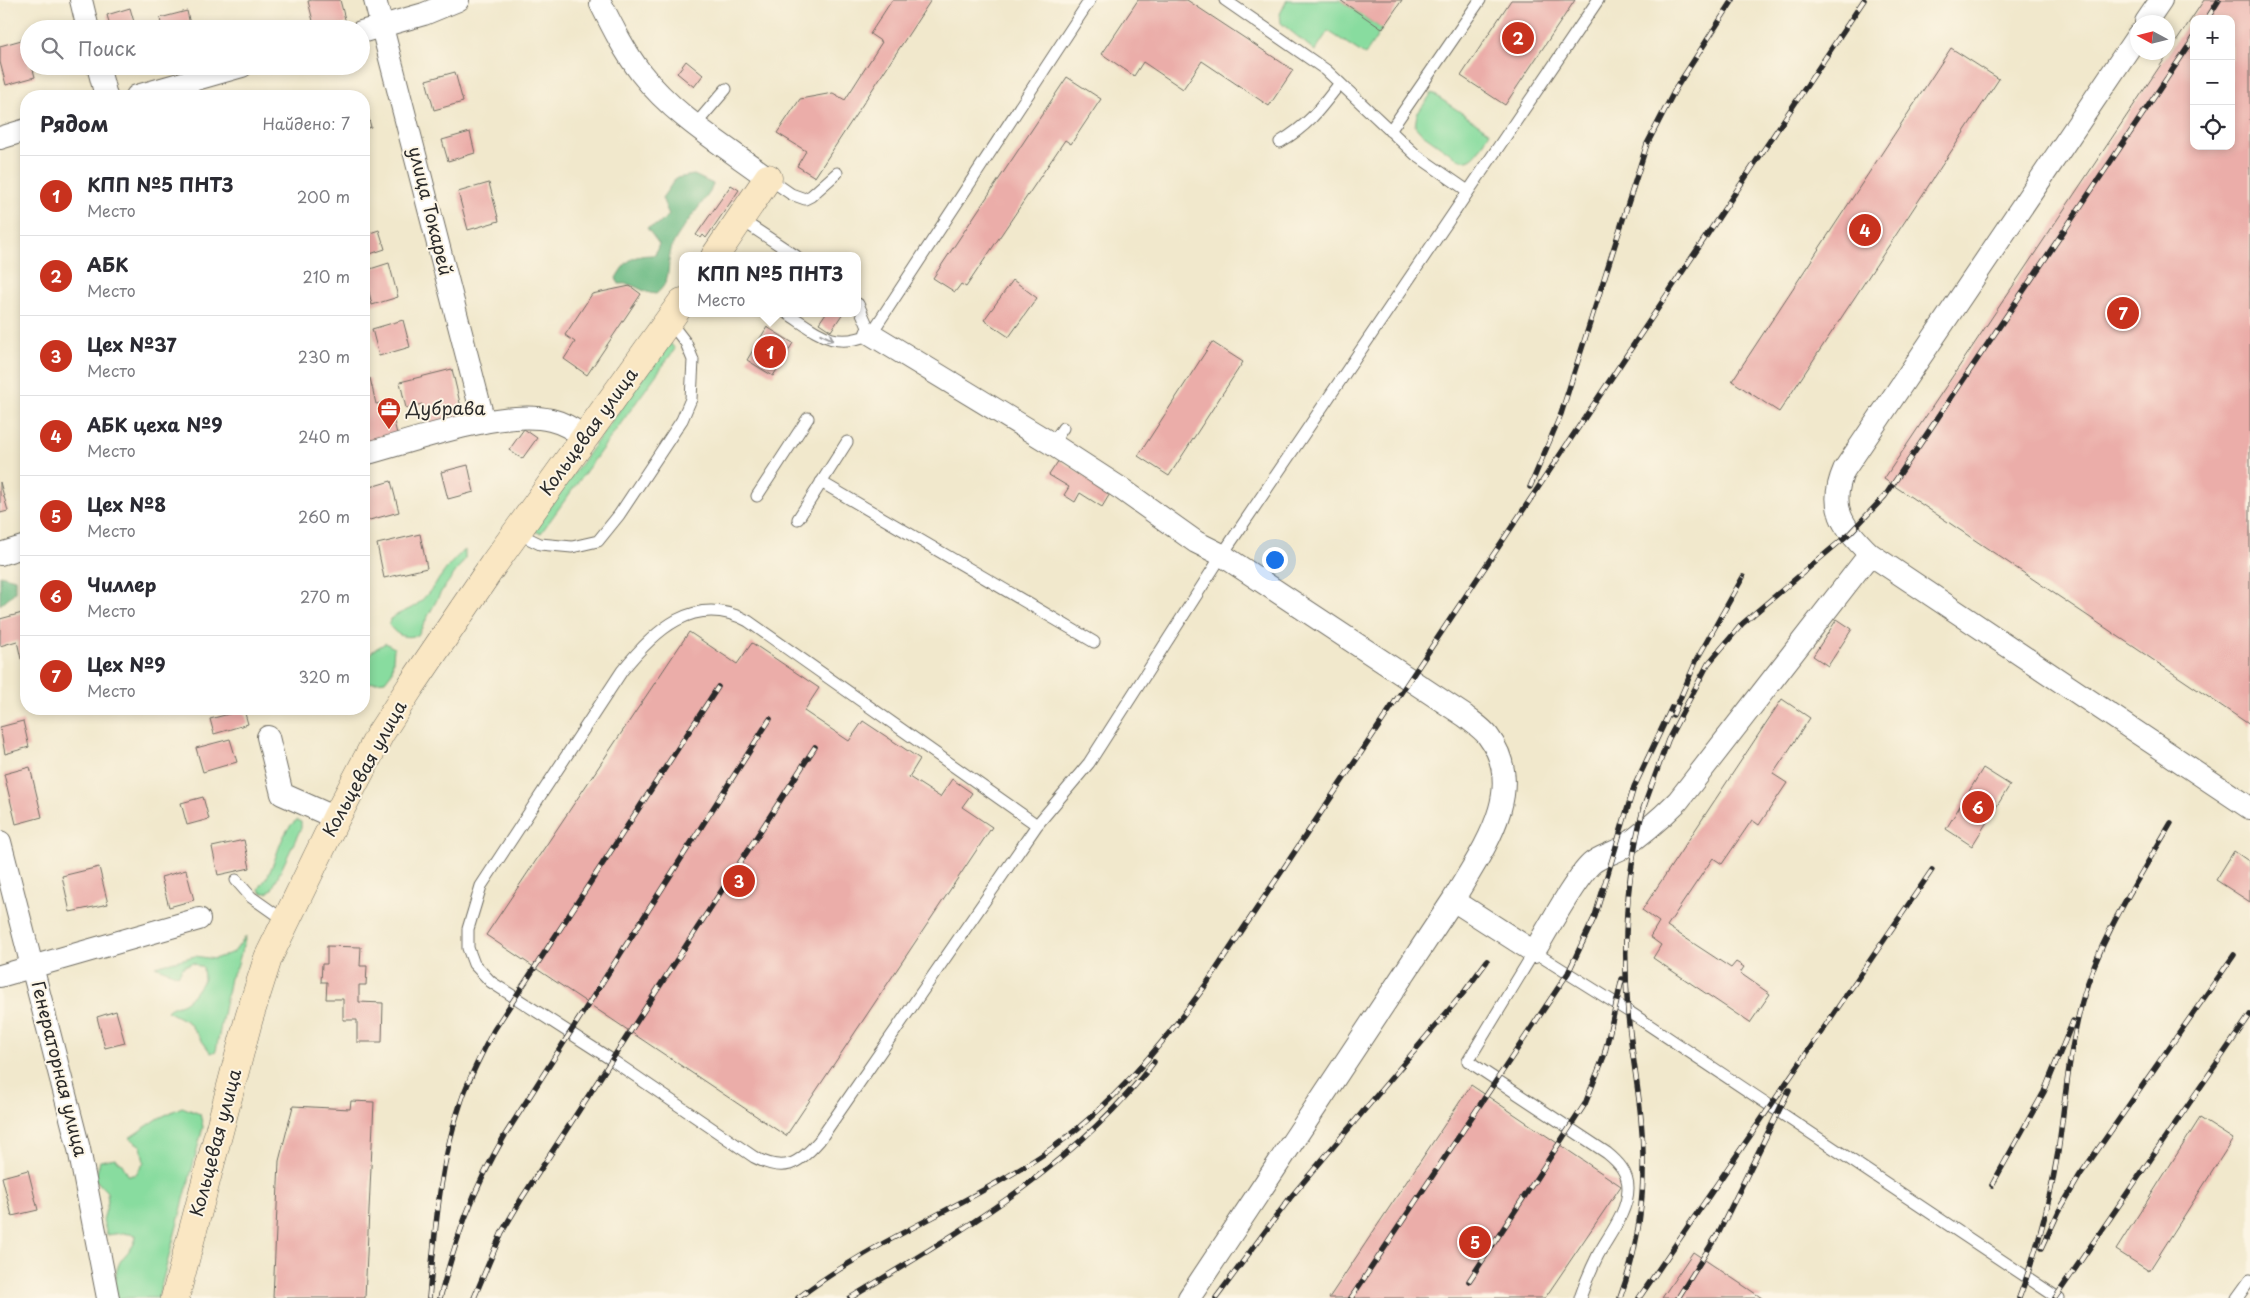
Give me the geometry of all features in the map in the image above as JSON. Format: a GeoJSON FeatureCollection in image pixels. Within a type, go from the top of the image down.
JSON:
{"type":"FeatureCollection","features":[{"type":"Feature","properties":{"kind":"street"},"geometry":{"type":"LineString","coordinates":[[81,0],[86,20]]}},
{"type":"Feature","properties":{"kind":"street","name":"улица Токарей"},"geometry":{"type":"LineString","coordinates":[[376,0],[484,422]]}},
{"type":"Feature","properties":{"kind":"street"},"geometry":{"type":"LineString","coordinates":[[370,30],[424,14],[458,0]]}},
{"type":"Feature","properties":{"kind":"street"},"geometry":{"type":"LineString","coordinates":[[2151,15],[2161,0]]}},
{"type":"Feature","properties":{"kind":"street"},"geometry":{"type":"LineString","coordinates":[[598,1],[623,48],[642,74],[674,107],[768,178],[718,252]]}},
{"type":"Feature","properties":{"kind":"street"},"geometry":{"type":"LineString","coordinates":[[2130,47],[1844,470],[1836,494],[1836,506],[1850,533],[1870,554],[2250,808]]}},
{"type":"Feature","properties":{"kind":"street"},"geometry":{"type":"LineString","coordinates":[[100,75],[104,90]]}},
{"type":"Feature","properties":{"kind":"street"},"geometry":{"type":"LineString","coordinates":[[158,90],[210,75]]}},
{"type":"Feature","properties":{"kind":"street"},"geometry":{"type":"LineString","coordinates":[[0,138],[20,132]]}},
{"type":"Feature","properties":{"kind":"street","name":"Кольцевая улица"},"geometry":{"type":"LineString","coordinates":[[175,1298],[249,1018],[268,958],[336,818],[380,734],[406,694],[517,533],[676,311]]}},
{"type":"Feature","properties":{"kind":"street"},"geometry":{"type":"LineString","coordinates":[[871,334],[1058,436],[1123,490],[1196,542],[1222,555],[1465,716],[1488,735],[1499,756],[1503,777],[1504,800],[1495,825],[1453,900],[1188,1298]]}},
{"type":"Feature","properties":{"kind":"street"},"geometry":{"type":"LineString","coordinates":[[370,452],[484,422],[517,417],[543,418],[566,425],[586,437]]}},
{"type":"Feature","properties":{"kind":"street"},"geometry":{"type":"LineString","coordinates":[[0,554],[20,548]]}},
{"type":"Feature","properties":{"kind":"street"},"geometry":{"type":"LineString","coordinates":[[1453,900],[1534,952],[1586,870],[1600,858],[1614,853],[1655,825],[1678,800],[1870,554]]}},
{"type":"Feature","properties":{"kind":"street"},"geometry":{"type":"LineString","coordinates":[[268,737],[282,794],[336,818]]}},
{"type":"Feature","properties":{"kind":"street","name":"Генераторная улица"},"geometry":{"type":"LineString","coordinates":[[0,842],[34,968],[79,1149],[108,1298]]}},
{"type":"Feature","properties":{"kind":"street"},"geometry":{"type":"LineString","coordinates":[[0,976],[34,968],[199,919]]}},
{"type":"Feature","properties":{"kind":"lane"},"geometry":{"type":"LineString","coordinates":[[793,317],[825,338],[836,341],[848,342],[871,334],[1090,0]]}},
{"type":"Feature","properties":{"kind":"lane"},"geometry":{"type":"LineString","coordinates":[[1225,0],[1306,55],[1340,83],[1416,155],[1468,192]]}},
{"type":"Feature","properties":{"kind":"lane"},"geometry":{"type":"LineString","coordinates":[[1390,130],[1480,0]]}},
{"type":"Feature","properties":{"kind":"lane"},"geometry":{"type":"LineString","coordinates":[[1037,825],[748,621],[726,612],[695,612],[673,621],[662,629],[635,654],[622,671],[481,886],[468,930],[468,948],[474,964],[491,982],[612,1060],[754,1157],[769,1166],[784,1167],[797,1162],[819,1141],[1037,825],[1064,796],[1089,763],[1222,555],[1598,0]]}},
{"type":"Feature","properties":{"kind":"lane"},"geometry":{"type":"LineString","coordinates":[[1280,142],[1314,118],[1340,83]]}},
{"type":"Feature","properties":{"kind":"lane"},"geometry":{"type":"LineString","coordinates":[[696,124],[726,89]]}},
{"type":"Feature","properties":{"kind":"lane"},"geometry":{"type":"LineString","coordinates":[[768,178],[791,194],[805,199],[812,196],[837,173]]}},
{"type":"Feature","properties":{"kind":"lane"},"geometry":{"type":"LineString","coordinates":[[740,219],[790,252]]}},
{"type":"Feature","properties":{"kind":"lane"},"geometry":{"type":"LineString","coordinates":[[861,308],[871,334]]}},
{"type":"Feature","properties":{"kind":"lane"},"geometry":{"type":"LineString","coordinates":[[517,533],[540,544],[572,547],[598,541],[619,515],[682,420],[691,399],[692,360],[676,311]]}},
{"type":"Feature","properties":{"kind":"lane"},"geometry":{"type":"LineString","coordinates":[[757,496],[808,418]]}},
{"type":"Feature","properties":{"kind":"lane"},"geometry":{"type":"LineString","coordinates":[[798,519],[847,442]]}},
{"type":"Feature","properties":{"kind":"lane"},"geometry":{"type":"LineString","coordinates":[[821,482],[1094,642]]}},
{"type":"Feature","properties":{"kind":"lane"},"geometry":{"type":"LineString","coordinates":[[236,880],[251,897],[285,921]]}},
{"type":"Feature","properties":{"kind":"lane"},"geometry":{"type":"LineString","coordinates":[[1580,1298],[1594,1264],[1626,1200],[1628,1187],[1625,1173],[1618,1162],[1607,1153],[1468,1061],[1534,952],[1628,1011],[2058,1298]]}},
{"type":"Feature","properties":{"kind":"lane"},"geometry":{"type":"LineString","coordinates":[[2237,1298],[2250,1280]]}},
{"type":"Feature","properties":{"kind":"green space"},"geometry":{"type":"Polygon","coordinates":[[[1287,0],[1340,0],[1382,29],[1365,55],[1328,31],[1315,51],[1281,23],[1280,14],[1287,0]]]}},
{"type":"Feature","properties":{"kind":"green space"},"geometry":{"type":"Polygon","coordinates":[[[1432,93],[1490,132],[1473,157],[1464,160],[1458,159],[1420,132],[1415,126],[1417,114],[1432,93]]]}},
{"type":"Feature","properties":{"kind":"green space"},"geometry":{"type":"Polygon","coordinates":[[[694,175],[713,184],[710,192],[673,244],[667,277],[662,289],[656,294],[646,292],[634,286],[619,284],[616,278],[627,262],[636,257],[655,255],[659,244],[647,228],[659,224],[669,215],[662,198],[676,178],[694,175]]]}},
{"type":"Feature","properties":{"kind":"green space"},"geometry":{"type":"Polygon","coordinates":[[[669,342],[675,349],[541,533],[532,531],[669,342]]]}},
{"type":"Feature","properties":{"kind":"green space"},"geometry":{"type":"Polygon","coordinates":[[[465,550],[465,559],[441,592],[418,635],[409,637],[395,632],[389,625],[390,619],[415,606],[422,600],[451,563],[465,550]]]}},
{"type":"Feature","properties":{"kind":"green space"},"geometry":{"type":"Polygon","coordinates":[[[0,575],[15,579],[15,592],[0,605],[0,575]]]}},
{"type":"Feature","properties":{"kind":"green space"},"geometry":{"type":"Polygon","coordinates":[[[386,643],[394,648],[392,672],[385,681],[370,683],[370,654],[386,643]]]}},
{"type":"Feature","properties":{"kind":"green space"},"geometry":{"type":"Polygon","coordinates":[[[297,820],[301,822],[301,828],[272,889],[267,893],[261,893],[259,889],[270,872],[284,836],[297,820]]]}},
{"type":"Feature","properties":{"kind":"green space"},"geometry":{"type":"Polygon","coordinates":[[[246,936],[237,967],[230,978],[216,1051],[211,1053],[188,1022],[167,1011],[188,1000],[204,979],[203,968],[193,963],[184,966],[178,975],[155,966],[195,956],[214,959],[234,952],[246,936]]]}},
{"type":"Feature","properties":{"kind":"green space"},"geometry":{"type":"Polygon","coordinates":[[[182,1107],[200,1114],[203,1127],[158,1298],[114,1298],[118,1266],[122,1258],[133,1246],[136,1235],[123,1233],[107,1235],[103,1220],[108,1202],[107,1192],[95,1179],[100,1161],[115,1158],[122,1164],[128,1175],[135,1175],[144,1163],[141,1146],[129,1138],[159,1118],[182,1107]]]}},
{"type":"Feature","properties":{"kind":"building"},"geometry":{"type":"Polygon","coordinates":[[[340,0],[345,20],[313,20],[308,1],[340,0]]]}},
{"type":"Feature","properties":{"kind":"building"},"geometry":{"type":"Polygon","coordinates":[[[892,0],[931,0],[815,177],[797,166],[806,151],[777,133],[800,99],[833,93],[845,100],[882,42],[870,34],[892,0]]]}},
{"type":"Feature","properties":{"kind":"building"},"geometry":{"type":"Polygon","coordinates":[[[1138,0],[1187,0],[1293,70],[1269,106],[1202,61],[1183,89],[1143,62],[1134,76],[1102,54],[1138,0]]]}},
{"type":"Feature","properties":{"kind":"building"},"geometry":{"type":"Polygon","coordinates":[[[1340,0],[1402,0],[1382,29],[1340,0]]]}},
{"type":"Feature","properties":{"kind":"building"},"geometry":{"type":"Polygon","coordinates":[[[1511,0],[1575,0],[1505,105],[1461,76],[1511,0]]]}},
{"type":"Feature","properties":{"kind":"building"},"geometry":{"type":"Polygon","coordinates":[[[2204,0],[2250,0],[2250,725],[1884,479],[2164,60],[2175,60],[2175,43],[2190,21],[2190,150],[2235,150],[2235,15],[2194,15],[2204,0]]]}},
{"type":"Feature","properties":{"kind":"building"},"geometry":{"type":"Polygon","coordinates":[[[130,8],[133,20],[108,20],[107,15],[130,8]]]}},
{"type":"Feature","properties":{"kind":"building"},"geometry":{"type":"Polygon","coordinates":[[[187,11],[189,20],[160,20],[160,18],[187,11]]]}},
{"type":"Feature","properties":{"kind":"building"},"geometry":{"type":"Polygon","coordinates":[[[20,40],[20,75],[34,75],[35,77],[6,85],[0,62],[0,46],[20,40]]]}},
{"type":"Feature","properties":{"kind":"building"},"geometry":{"type":"Polygon","coordinates":[[[1951,48],[1999,79],[1779,412],[1732,381],[1951,48]]]}},
{"type":"Feature","properties":{"kind":"building"},"geometry":{"type":"Polygon","coordinates":[[[686,61],[703,75],[694,87],[677,73],[686,61]]]}},
{"type":"Feature","properties":{"kind":"building"},"geometry":{"type":"Polygon","coordinates":[[[455,72],[463,102],[434,110],[426,80],[455,72]]]}},
{"type":"Feature","properties":{"kind":"building"},"geometry":{"type":"Polygon","coordinates":[[[1067,77],[1101,99],[1071,144],[1065,140],[966,287],[961,284],[955,292],[933,278],[1067,77]]]}},
{"type":"Feature","properties":{"kind":"building"},"geometry":{"type":"Polygon","coordinates":[[[470,132],[475,153],[448,161],[442,140],[470,132]]]}},
{"type":"Feature","properties":{"kind":"building"},"geometry":{"type":"Polygon","coordinates":[[[489,183],[499,221],[468,230],[458,192],[489,183]]]}},
{"type":"Feature","properties":{"kind":"building"},"geometry":{"type":"Polygon","coordinates":[[[731,185],[739,190],[706,238],[703,235],[701,238],[696,235],[731,185]]]}},
{"type":"Feature","properties":{"kind":"building"},"geometry":{"type":"Polygon","coordinates":[[[379,230],[385,249],[370,254],[370,233],[379,230]]]}},
{"type":"Feature","properties":{"kind":"building"},"geometry":{"type":"Polygon","coordinates":[[[389,263],[398,297],[372,305],[370,296],[370,269],[389,263]]]}},
{"type":"Feature","properties":{"kind":"building"},"geometry":{"type":"Polygon","coordinates":[[[1013,280],[1037,298],[1009,337],[984,320],[1013,280]]]}},
{"type":"Feature","properties":{"kind":"building"},"geometry":{"type":"Polygon","coordinates":[[[630,286],[641,294],[587,375],[564,359],[575,342],[565,335],[592,294],[630,286]]]}},
{"type":"Feature","properties":{"kind":"building"},"geometry":{"type":"Polygon","coordinates":[[[823,317],[840,317],[831,331],[819,323],[823,317]]]}},
{"type":"Feature","properties":{"kind":"building"},"geometry":{"type":"Polygon","coordinates":[[[403,320],[410,347],[379,356],[372,329],[403,320]]]}},
{"type":"Feature","properties":{"kind":"building"},"geometry":{"type":"Polygon","coordinates":[[[767,327],[793,343],[773,376],[747,360],[767,327]]]}},
{"type":"Feature","properties":{"kind":"building"},"geometry":{"type":"Polygon","coordinates":[[[1212,342],[1243,362],[1169,476],[1138,456],[1212,342]]]}},
{"type":"Feature","properties":{"kind":"building"},"geometry":{"type":"Polygon","coordinates":[[[452,369],[464,420],[429,430],[422,404],[406,408],[400,382],[452,369]]]}},
{"type":"Feature","properties":{"kind":"building"},"geometry":{"type":"Polygon","coordinates":[[[370,378],[376,404],[389,401],[398,438],[370,445],[370,378]]]}},
{"type":"Feature","properties":{"kind":"building"},"geometry":{"type":"Polygon","coordinates":[[[524,429],[537,438],[522,459],[509,450],[524,429]]]}},
{"type":"Feature","properties":{"kind":"building"},"geometry":{"type":"Polygon","coordinates":[[[1059,460],[1111,492],[1102,507],[1080,493],[1075,502],[1064,495],[1069,487],[1049,475],[1059,460]]]}},
{"type":"Feature","properties":{"kind":"building"},"geometry":{"type":"Polygon","coordinates":[[[468,465],[474,492],[448,499],[441,472],[468,465]]]}},
{"type":"Feature","properties":{"kind":"building"},"geometry":{"type":"Polygon","coordinates":[[[391,481],[399,512],[370,520],[370,487],[391,481]]]}},
{"type":"Feature","properties":{"kind":"building"},"geometry":{"type":"Polygon","coordinates":[[[0,482],[8,511],[0,513],[0,482]]]}},
{"type":"Feature","properties":{"kind":"building"},"geometry":{"type":"Polygon","coordinates":[[[420,534],[427,568],[384,578],[377,544],[420,534]]]}},
{"type":"Feature","properties":{"kind":"building"},"geometry":{"type":"Polygon","coordinates":[[[20,614],[20,654],[17,641],[0,646],[0,619],[20,614]]]}},
{"type":"Feature","properties":{"kind":"building"},"geometry":{"type":"Polygon","coordinates":[[[1837,619],[1852,629],[1828,666],[1813,656],[1837,619]]]}},
{"type":"Feature","properties":{"kind":"building"},"geometry":{"type":"Polygon","coordinates":[[[689,632],[737,664],[752,643],[819,688],[804,711],[849,741],[863,721],[920,759],[909,777],[940,797],[952,779],[972,793],[962,807],[992,827],[786,1136],[486,935],[689,632]]]}},
{"type":"Feature","properties":{"kind":"building"},"geometry":{"type":"Polygon","coordinates":[[[1782,699],[1810,718],[1773,774],[1787,783],[1759,825],[1752,820],[1722,864],[1713,858],[1667,926],[1731,968],[1736,962],[1744,967],[1740,973],[1770,994],[1750,1023],[1653,958],[1661,945],[1650,937],[1659,922],[1642,910],[1782,699]]]}},
{"type":"Feature","properties":{"kind":"building"},"geometry":{"type":"Polygon","coordinates":[[[225,715],[245,715],[248,724],[214,734],[210,719],[225,715]]]}},
{"type":"Feature","properties":{"kind":"building"},"geometry":{"type":"Polygon","coordinates":[[[23,721],[29,747],[5,754],[0,727],[23,721]]]}},
{"type":"Feature","properties":{"kind":"building"},"geometry":{"type":"Polygon","coordinates":[[[230,739],[237,762],[203,772],[196,748],[230,739]]]}},
{"type":"Feature","properties":{"kind":"building"},"geometry":{"type":"Polygon","coordinates":[[[30,767],[42,817],[16,824],[4,774],[30,767]]]}},
{"type":"Feature","properties":{"kind":"building"},"geometry":{"type":"Polygon","coordinates":[[[1983,768],[2010,785],[1972,846],[1946,829],[1983,768]]]}},
{"type":"Feature","properties":{"kind":"building"},"geometry":{"type":"Polygon","coordinates":[[[203,797],[209,819],[187,825],[181,803],[203,797]]]}},
{"type":"Feature","properties":{"kind":"building"},"geometry":{"type":"Polygon","coordinates":[[[244,840],[250,868],[218,875],[212,847],[244,840]]]}},
{"type":"Feature","properties":{"kind":"building"},"geometry":{"type":"Polygon","coordinates":[[[2234,851],[2250,862],[2250,902],[2216,880],[2234,851]]]}},
{"type":"Feature","properties":{"kind":"building"},"geometry":{"type":"Polygon","coordinates":[[[99,867],[108,904],[70,912],[62,876],[99,867]]]}},
{"type":"Feature","properties":{"kind":"building"},"geometry":{"type":"Polygon","coordinates":[[[186,870],[194,900],[169,907],[161,877],[186,870]]]}},
{"type":"Feature","properties":{"kind":"building"},"geometry":{"type":"Polygon","coordinates":[[[327,946],[361,947],[360,966],[367,966],[366,985],[359,985],[359,1002],[383,1003],[382,1042],[357,1042],[357,1020],[343,1020],[343,999],[326,999],[327,982],[321,982],[322,964],[327,964],[327,946]]]}},
{"type":"Feature","properties":{"kind":"building"},"geometry":{"type":"Polygon","coordinates":[[[116,1011],[125,1043],[105,1048],[97,1017],[116,1011]]]}},
{"type":"Feature","properties":{"kind":"building"},"geometry":{"type":"Polygon","coordinates":[[[1471,1085],[1621,1186],[1545,1298],[1329,1298],[1471,1085]]]}},
{"type":"Feature","properties":{"kind":"building"},"geometry":{"type":"Polygon","coordinates":[[[351,1101],[374,1102],[365,1298],[273,1298],[279,1161],[293,1106],[350,1109],[351,1101]]]}},
{"type":"Feature","properties":{"kind":"building"},"geometry":{"type":"Polygon","coordinates":[[[2200,1118],[2233,1139],[2149,1271],[2116,1250],[2200,1118]]]}},
{"type":"Feature","properties":{"kind":"building"},"geometry":{"type":"Polygon","coordinates":[[[28,1170],[38,1210],[12,1216],[2,1177],[28,1170]]]}},
{"type":"Feature","properties":{"kind":"building"},"geometry":{"type":"Polygon","coordinates":[[[1693,1252],[1762,1298],[1662,1298],[1693,1252]]]}},
{"type":"Feature","properties":{"kind":"railway"},"geometry":{"type":"LineString","coordinates":[[1530,487],[1561,414],[1647,144],[1676,88],[1733,0]]}},
{"type":"Feature","properties":{"kind":"railway"},"geometry":{"type":"LineString","coordinates":[[798,1298],[854,1260],[972,1197],[1030,1163],[1056,1145],[1104,1105],[1167,1036],[1205,986],[1864,0]]}},
{"type":"Feature","properties":{"kind":"railway"},"geometry":{"type":"LineString","coordinates":[[2210,15],[2219,0]]}},
{"type":"Feature","properties":{"kind":"railway"},"geometry":{"type":"LineString","coordinates":[[1643,809],[1668,740],[1708,664],[1742,624],[1850,533],[1885,496],[2190,44]]}},
{"type":"Feature","properties":{"kind":"railway"},"geometry":{"type":"LineString","coordinates":[[1673,715],[1697,659],[1743,577]]}},
{"type":"Feature","properties":{"kind":"railway"},"geometry":{"type":"LineString","coordinates":[[429,1298],[439,1199],[448,1150],[461,1102],[476,1065],[494,1030],[718,687]]}},
{"type":"Feature","properties":{"kind":"railway"},"geometry":{"type":"LineString","coordinates":[[1351,1298],[1568,973],[1595,916],[1634,787],[1672,707]]}},
{"type":"Feature","properties":{"kind":"railway"},"geometry":{"type":"LineString","coordinates":[[440,1298],[474,1195],[493,1156],[770,719]]}},
{"type":"Feature","properties":{"kind":"railway"},"geometry":{"type":"LineString","coordinates":[[474,1298],[502,1232],[522,1198],[815,747]]}},
{"type":"Feature","properties":{"kind":"railway"},"geometry":{"type":"LineString","coordinates":[[1620,1298],[1633,1254],[1643,1187],[1643,1142],[1628,1014],[1626,935],[1630,881],[1645,803]]}},
{"type":"Feature","properties":{"kind":"railway"},"geometry":{"type":"LineString","coordinates":[[2019,1298],[2037,1244],[2051,1189],[2074,1039],[2089,978],[2120,910],[2171,823]]}},
{"type":"Feature","properties":{"kind":"railway"},"geometry":{"type":"LineString","coordinates":[[1639,1298],[1932,870]]}},
{"type":"Feature","properties":{"kind":"railway"},"geometry":{"type":"LineString","coordinates":[[2042,1248],[2059,1211],[2080,1175],[2234,955]]}},
{"type":"Feature","properties":{"kind":"railway"},"geometry":{"type":"LineString","coordinates":[[1216,1298],[1290,1198],[1465,991],[1487,961]]}},
{"type":"Feature","properties":{"kind":"railway"},"geometry":{"type":"LineString","coordinates":[[1469,1281],[1585,1104],[1604,1056],[1622,979]]}},
{"type":"Feature","properties":{"kind":"railway"},"geometry":{"type":"LineString","coordinates":[[2055,1298],[2250,1015]]}},
{"type":"Feature","properties":{"kind":"railway"},"geometry":{"type":"LineString","coordinates":[[1992,1185],[2044,1092],[2073,1021]]}},
{"type":"Feature","properties":{"kind":"railway"},"geometry":{"type":"LineString","coordinates":[[850,1298],[974,1222],[1052,1165],[1123,1100],[1154,1062]]}},
{"type":"Feature","properties":{"kind":"railway"},"geometry":{"type":"LineString","coordinates":[[1678,1298],[1719,1232],[1789,1090]]}},
{"type":"Feature","properties":{"kind":"place","name":"АБК"},"geometry":{"type":"Point","coordinates":[1518,38]}},
{"type":"Feature","properties":{"kind":"place","name":"АБК цеха №9"},"geometry":{"type":"Point","coordinates":[1865,230]}},
{"type":"Feature","properties":{"kind":"place","name":"Цех №9"},"geometry":{"type":"Point","coordinates":[2123,313]}},
{"type":"Feature","properties":{"kind":"place","name":"КПП №5 ПНТЗ"},"geometry":{"type":"Point","coordinates":[770,352]}},
{"type":"Feature","properties":{"kind":"place","name":"Дубрава"},"geometry":{"type":"Point","coordinates":[389,430]}},
{"type":"Feature","properties":{"kind":"place","name":"Чиллер"},"geometry":{"type":"Point","coordinates":[1978,807]}},
{"type":"Feature","properties":{"kind":"place","name":"Цех №37"},"geometry":{"type":"Point","coordinates":[739,881]}},
{"type":"Feature","properties":{"kind":"place","name":"Цех №8"},"geometry":{"type":"Point","coordinates":[1475,1242]}}]}
